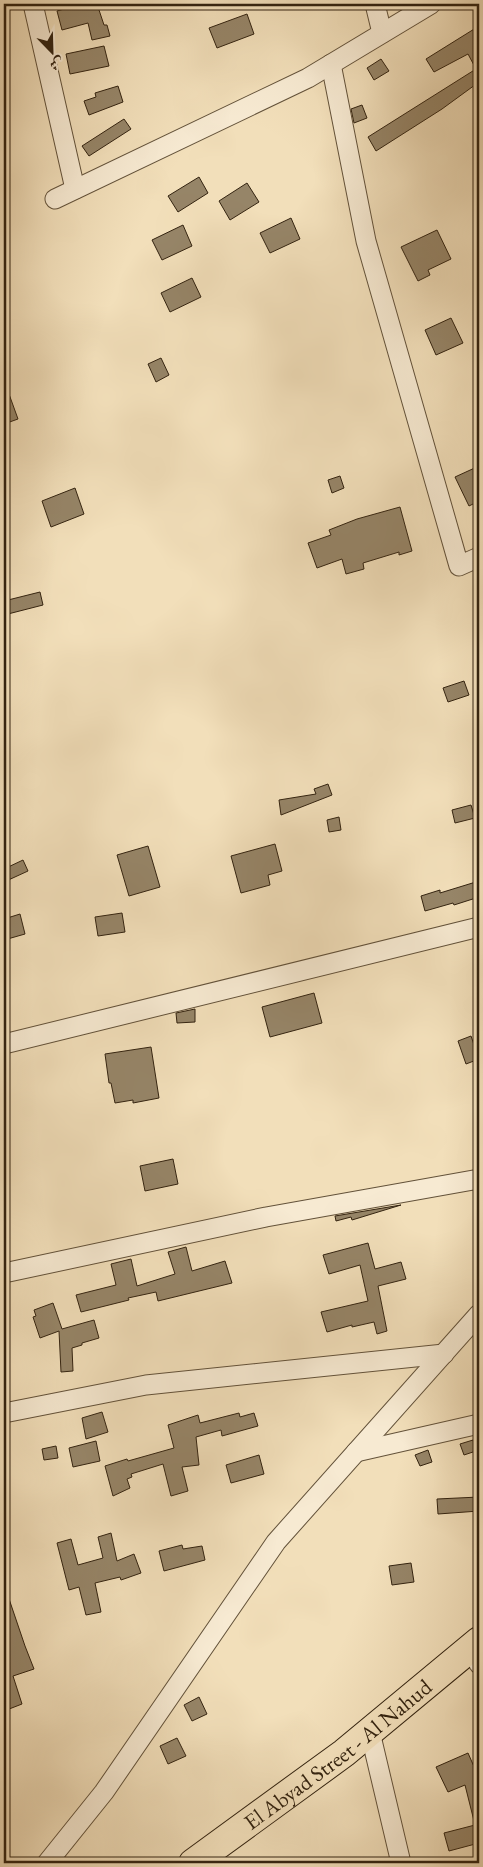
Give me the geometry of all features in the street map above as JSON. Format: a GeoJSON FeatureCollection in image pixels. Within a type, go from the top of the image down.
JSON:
{"type":"FeatureCollection","features":[{"type":"Feature","properties":{"kind":"highway","name":"El Abyad Street - Al Nahud"},"geometry":{"type":"LineString","coordinates":[[193,1863],[344,1753],[477,1651]]}},
{"type":"Feature","properties":{"kind":"street"},"geometry":{"type":"LineString","coordinates":[[33,4],[75,189]]}},
{"type":"Feature","properties":{"kind":"street"},"geometry":{"type":"LineString","coordinates":[[375,4],[382,33]]}},
{"type":"Feature","properties":{"kind":"street"},"geometry":{"type":"LineString","coordinates":[[55,199],[308,78],[431,4]]}},
{"type":"Feature","properties":{"kind":"street"},"geometry":{"type":"LineString","coordinates":[[331,64],[366,241],[459,566],[479,557]]}},
{"type":"Feature","properties":{"kind":"street"},"geometry":{"type":"LineString","coordinates":[[4,1044],[479,927]]}},
{"type":"Feature","properties":{"kind":"street"},"geometry":{"type":"LineString","coordinates":[[4,1273],[266,1217],[479,1179]]}},
{"type":"Feature","properties":{"kind":"street"},"geometry":{"type":"LineString","coordinates":[[46,1863],[104,1792],[276,1542],[479,1314]]}},
{"type":"Feature","properties":{"kind":"street"},"geometry":{"type":"LineString","coordinates":[[4,1413],[146,1385],[444,1354]]}},
{"type":"Feature","properties":{"kind":"street"},"geometry":{"type":"LineString","coordinates":[[356,1452],[479,1424]]}},
{"type":"Feature","properties":{"kind":"street"},"geometry":{"type":"LineString","coordinates":[[370,1732],[401,1863]]}},
{"type":"Feature","properties":{"kind":"building"},"geometry":{"type":"Polygon","coordinates":[[[82,4],[97,4],[110,36],[92,40],[88,23],[62,30],[57,11],[82,4]]]}},
{"type":"Feature","properties":{"kind":"building"},"geometry":{"type":"Polygon","coordinates":[[[247,14],[254,34],[217,48],[209,28],[247,14]]]}},
{"type":"Feature","properties":{"kind":"building"},"geometry":{"type":"Polygon","coordinates":[[[479,26],[479,82],[442,109],[376,151],[368,137],[476,69],[468,54],[434,72],[426,59],[479,26]]]}},
{"type":"Feature","properties":{"kind":"building"},"geometry":{"type":"Polygon","coordinates":[[[104,46],[109,66],[70,74],[66,54],[104,46]]]}},
{"type":"Feature","properties":{"kind":"building"},"geometry":{"type":"Polygon","coordinates":[[[381,59],[389,71],[374,80],[367,68],[381,59]]]}},
{"type":"Feature","properties":{"kind":"building"},"geometry":{"type":"Polygon","coordinates":[[[118,86],[123,102],[89,115],[84,101],[96,97],[95,93],[118,86]]]}},
{"type":"Feature","properties":{"kind":"building"},"geometry":{"type":"Polygon","coordinates":[[[362,105],[367,118],[354,123],[351,109],[362,105]]]}},
{"type":"Feature","properties":{"kind":"building"},"geometry":{"type":"Polygon","coordinates":[[[124,119],[131,129],[89,156],[82,146],[124,119]]]}},
{"type":"Feature","properties":{"kind":"building"},"geometry":{"type":"Polygon","coordinates":[[[199,177],[208,193],[178,212],[168,196],[199,177]]]}},
{"type":"Feature","properties":{"kind":"building"},"geometry":{"type":"Polygon","coordinates":[[[247,183],[259,202],[230,220],[219,201],[247,183]]]}},
{"type":"Feature","properties":{"kind":"building"},"geometry":{"type":"Polygon","coordinates":[[[291,218],[300,239],[270,253],[260,233],[291,218]]]}},
{"type":"Feature","properties":{"kind":"building"},"geometry":{"type":"Polygon","coordinates":[[[183,225],[192,246],[162,260],[152,240],[183,225]]]}},
{"type":"Feature","properties":{"kind":"building"},"geometry":{"type":"Polygon","coordinates":[[[437,230],[451,259],[428,270],[430,275],[418,281],[401,247],[437,230]]]}},
{"type":"Feature","properties":{"kind":"building"},"geometry":{"type":"Polygon","coordinates":[[[192,278],[201,297],[170,312],[161,293],[192,278]]]}},
{"type":"Feature","properties":{"kind":"building"},"geometry":{"type":"Polygon","coordinates":[[[451,318],[463,343],[436,355],[425,330],[451,318]]]}},
{"type":"Feature","properties":{"kind":"building"},"geometry":{"type":"Polygon","coordinates":[[[161,358],[169,375],[156,382],[148,364],[161,358]]]}},
{"type":"Feature","properties":{"kind":"building"},"geometry":{"type":"Polygon","coordinates":[[[4,384],[18,419],[4,424],[4,384]]]}},
{"type":"Feature","properties":{"kind":"building"},"geometry":{"type":"Polygon","coordinates":[[[479,466],[479,501],[469,506],[455,477],[479,466]]]}},
{"type":"Feature","properties":{"kind":"building"},"geometry":{"type":"Polygon","coordinates":[[[340,476],[344,488],[332,493],[328,480],[340,476]]]}},
{"type":"Feature","properties":{"kind":"building"},"geometry":{"type":"Polygon","coordinates":[[[75,488],[84,514],[51,527],[42,501],[75,488]]]}},
{"type":"Feature","properties":{"kind":"building"},"geometry":{"type":"Polygon","coordinates":[[[400,507],[412,551],[399,555],[399,552],[363,563],[364,569],[346,574],[342,559],[317,568],[308,543],[331,535],[329,530],[357,519],[400,507]]]}},
{"type":"Feature","properties":{"kind":"building"},"geometry":{"type":"Polygon","coordinates":[[[40,592],[43,605],[4,615],[4,601],[40,592]]]}},
{"type":"Feature","properties":{"kind":"building"},"geometry":{"type":"Polygon","coordinates":[[[464,681],[469,695],[448,702],[443,688],[464,681]]]}},
{"type":"Feature","properties":{"kind":"building"},"geometry":{"type":"Polygon","coordinates":[[[328,784],[332,795],[281,815],[279,800],[316,794],[314,789],[328,784]]]}},
{"type":"Feature","properties":{"kind":"building"},"geometry":{"type":"Polygon","coordinates":[[[471,805],[475,818],[455,823],[452,810],[471,805]]]}},
{"type":"Feature","properties":{"kind":"building"},"geometry":{"type":"Polygon","coordinates":[[[339,817],[341,830],[329,832],[327,820],[339,817]]]}},
{"type":"Feature","properties":{"kind":"building"},"geometry":{"type":"Polygon","coordinates":[[[275,844],[282,871],[268,875],[270,885],[241,893],[231,856],[275,844]]]}},
{"type":"Feature","properties":{"kind":"building"},"geometry":{"type":"Polygon","coordinates":[[[148,846],[160,887],[129,896],[117,855],[148,846]]]}},
{"type":"Feature","properties":{"kind":"building"},"geometry":{"type":"Polygon","coordinates":[[[23,860],[28,871],[4,882],[4,869],[23,860]]]}},
{"type":"Feature","properties":{"kind":"building"},"geometry":{"type":"Polygon","coordinates":[[[479,881],[479,897],[425,911],[421,896],[440,890],[440,893],[479,881]]]}},
{"type":"Feature","properties":{"kind":"building"},"geometry":{"type":"Polygon","coordinates":[[[122,913],[125,932],[98,936],[95,917],[122,913]]]}},
{"type":"Feature","properties":{"kind":"building"},"geometry":{"type":"Polygon","coordinates":[[[20,914],[25,934],[4,940],[4,919],[20,914]]]}},
{"type":"Feature","properties":{"kind":"building"},"geometry":{"type":"Polygon","coordinates":[[[314,993],[322,1023],[270,1037],[262,1007],[314,993]]]}},
{"type":"Feature","properties":{"kind":"building"},"geometry":{"type":"Polygon","coordinates":[[[195,1009],[195,1022],[177,1023],[176,1013],[195,1009]]]}},
{"type":"Feature","properties":{"kind":"building"},"geometry":{"type":"Polygon","coordinates":[[[471,1036],[479,1059],[466,1064],[458,1041],[471,1036]]]}},
{"type":"Feature","properties":{"kind":"building"},"geometry":{"type":"Polygon","coordinates":[[[151,1047],[159,1098],[133,1103],[133,1100],[115,1103],[111,1083],[109,1083],[105,1054],[151,1047]]]}},
{"type":"Feature","properties":{"kind":"building"},"geometry":{"type":"Polygon","coordinates":[[[173,1159],[178,1184],[145,1191],[140,1166],[173,1159]]]}},
{"type":"Feature","properties":{"kind":"building"},"geometry":{"type":"Polygon","coordinates":[[[401,1205],[352,1220],[351,1217],[336,1221],[335,1216],[401,1205]]]}},
{"type":"Feature","properties":{"kind":"building"},"geometry":{"type":"Polygon","coordinates":[[[368,1243],[375,1269],[401,1262],[406,1279],[378,1286],[387,1331],[377,1334],[374,1322],[352,1327],[352,1325],[327,1332],[321,1312],[368,1301],[360,1265],[329,1274],[323,1255],[368,1243]]]}},
{"type":"Feature","properties":{"kind":"building"},"geometry":{"type":"Polygon","coordinates":[[[186,1247],[192,1271],[225,1261],[232,1283],[158,1301],[156,1292],[81,1312],[76,1295],[116,1285],[111,1264],[131,1259],[137,1286],[175,1274],[168,1252],[186,1247]]]}},
{"type":"Feature","properties":{"kind":"building"},"geometry":{"type":"Polygon","coordinates":[[[53,1303],[62,1329],[94,1320],[99,1338],[72,1348],[73,1371],[61,1372],[59,1331],[40,1338],[33,1317],[36,1316],[34,1310],[53,1303]]]}},
{"type":"Feature","properties":{"kind":"building"},"geometry":{"type":"Polygon","coordinates":[[[102,1412],[108,1432],[86,1439],[82,1418],[102,1412]]]}},
{"type":"Feature","properties":{"kind":"building"},"geometry":{"type":"Polygon","coordinates":[[[239,1413],[240,1417],[254,1413],[258,1426],[222,1436],[221,1430],[196,1437],[199,1465],[182,1467],[188,1491],[171,1496],[163,1464],[131,1474],[132,1477],[127,1479],[130,1488],[113,1496],[105,1466],[174,1448],[168,1425],[198,1415],[200,1423],[239,1413]]]}},
{"type":"Feature","properties":{"kind":"building"},"geometry":{"type":"Polygon","coordinates":[[[473,1440],[476,1451],[464,1455],[460,1444],[473,1440]]]}},
{"type":"Feature","properties":{"kind":"building"},"geometry":{"type":"Polygon","coordinates":[[[96,1441],[100,1461],[73,1467],[69,1448],[96,1441]]]}},
{"type":"Feature","properties":{"kind":"building"},"geometry":{"type":"Polygon","coordinates":[[[56,1446],[58,1458],[44,1460],[42,1449],[56,1446]]]}},
{"type":"Feature","properties":{"kind":"building"},"geometry":{"type":"Polygon","coordinates":[[[428,1450],[432,1462],[420,1466],[415,1455],[428,1450]]]}},
{"type":"Feature","properties":{"kind":"building"},"geometry":{"type":"Polygon","coordinates":[[[259,1455],[264,1474],[231,1483],[226,1465],[259,1455]]]}},
{"type":"Feature","properties":{"kind":"building"},"geometry":{"type":"Polygon","coordinates":[[[479,1497],[479,1511],[438,1514],[437,1499],[479,1497]]]}},
{"type":"Feature","properties":{"kind":"building"},"geometry":{"type":"Polygon","coordinates":[[[111,1533],[117,1561],[134,1554],[141,1573],[121,1580],[120,1577],[95,1583],[101,1612],[86,1615],[79,1587],[69,1590],[57,1543],[71,1539],[78,1565],[103,1558],[98,1537],[111,1533]]]}},
{"type":"Feature","properties":{"kind":"building"},"geometry":{"type":"Polygon","coordinates":[[[182,1545],[183,1549],[202,1546],[205,1560],[164,1571],[159,1551],[182,1545]]]}},
{"type":"Feature","properties":{"kind":"building"},"geometry":{"type":"Polygon","coordinates":[[[411,1563],[414,1582],[392,1585],[389,1566],[411,1563]]]}},
{"type":"Feature","properties":{"kind":"building"},"geometry":{"type":"Polygon","coordinates":[[[4,1590],[6,1590],[34,1669],[13,1676],[22,1704],[4,1711],[4,1590]]]}},
{"type":"Feature","properties":{"kind":"building"},"geometry":{"type":"Polygon","coordinates":[[[199,1697],[207,1714],[192,1721],[184,1705],[199,1697]]]}},
{"type":"Feature","properties":{"kind":"building"},"geometry":{"type":"Polygon","coordinates":[[[177,1738],[186,1756],[168,1764],[160,1746],[177,1738]]]}},
{"type":"Feature","properties":{"kind":"building"},"geometry":{"type":"Polygon","coordinates":[[[468,1753],[479,1778],[479,1843],[449,1851],[444,1833],[475,1825],[465,1785],[448,1792],[436,1767],[468,1753]]]}}]}
